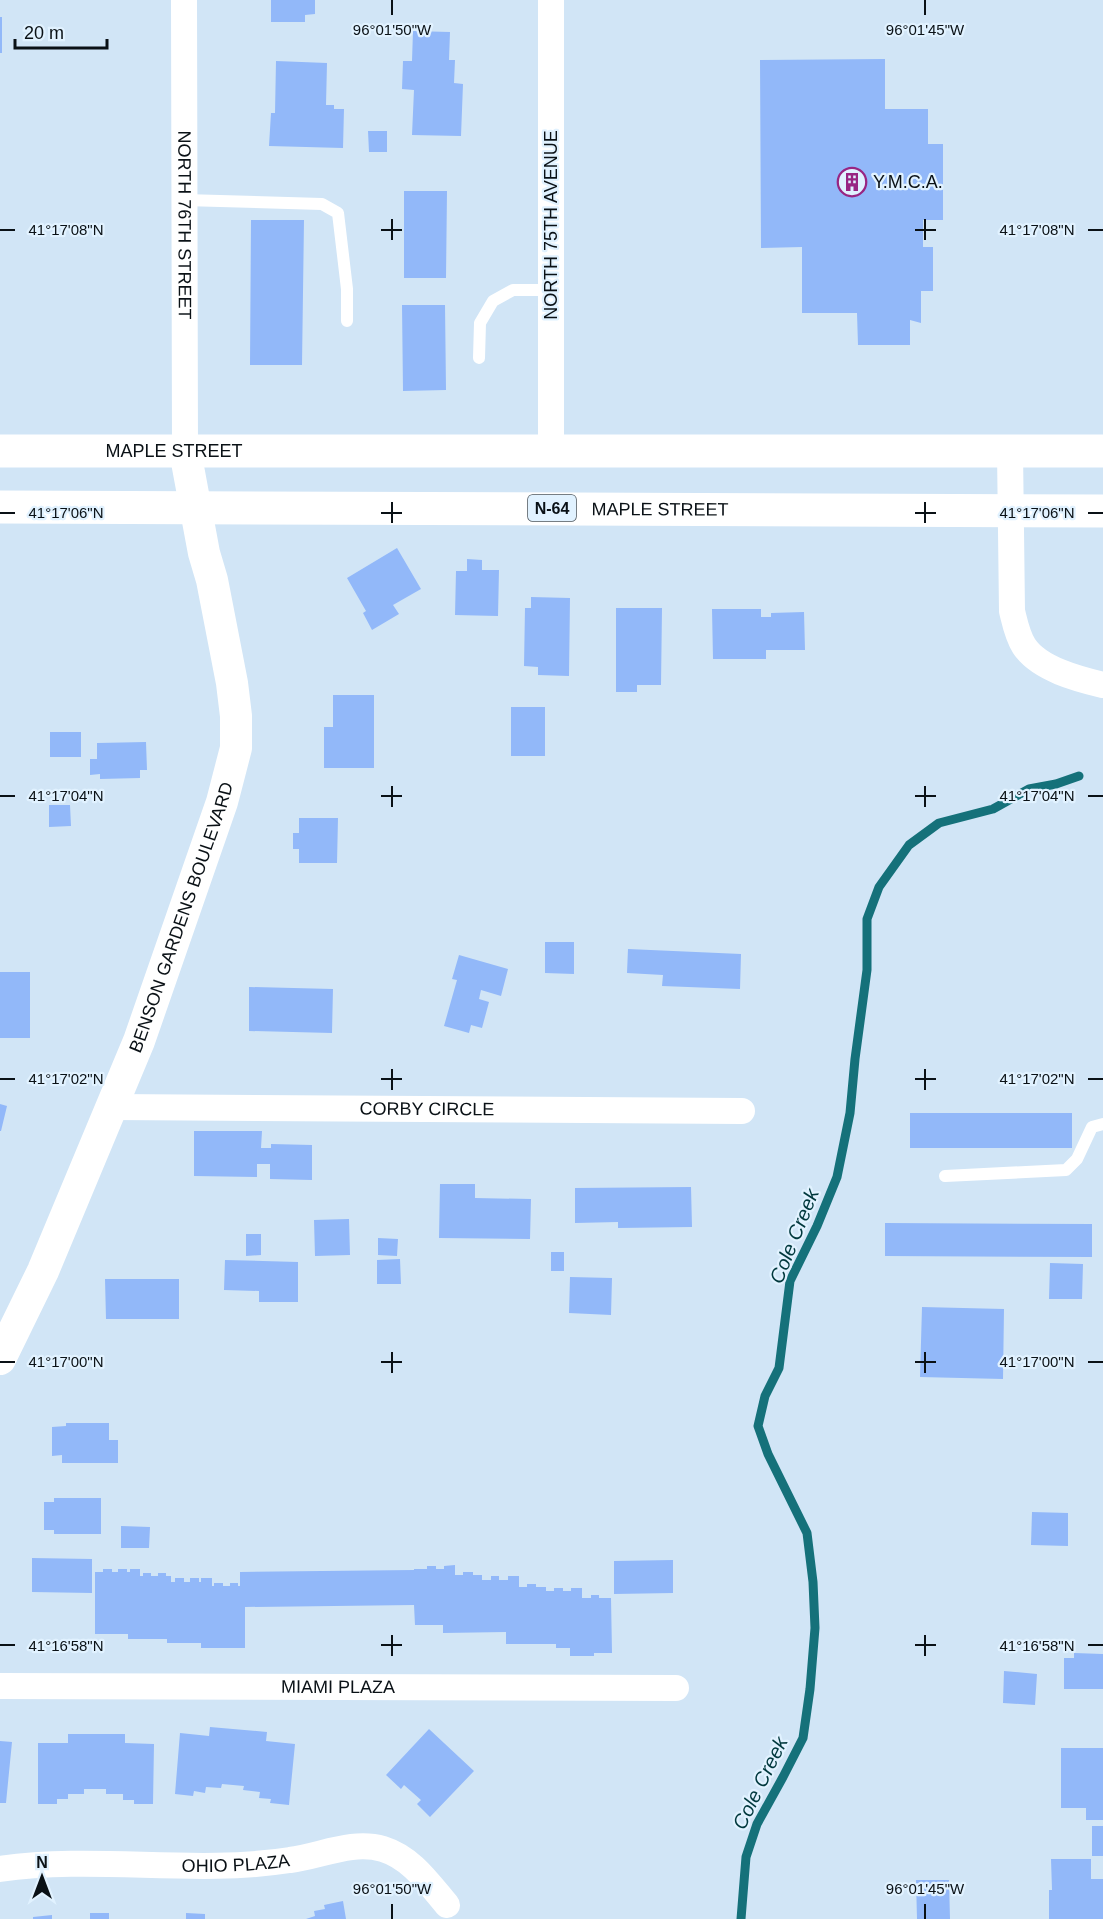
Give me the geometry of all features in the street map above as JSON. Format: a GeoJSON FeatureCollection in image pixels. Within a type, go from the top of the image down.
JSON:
{"type":"FeatureCollection","features":[{"type":"Feature","properties":{"kind":"main road","name":"MAPLE STREET"},"geometry":{"type":"LineString","coordinates":[[0,450],[1103,451]]}},
{"type":"Feature","properties":{"kind":"main road","name":"MAPLE STREET"},"geometry":{"type":"LineString","coordinates":[[0,507],[1103,511]]}},
{"type":"Feature","properties":{"kind":"street","name":"NORTH 76TH STREET"},"geometry":{"type":"LineString","coordinates":[[184,0],[185,451]]}},
{"type":"Feature","properties":{"kind":"street","name":"NORTH 75TH AVENUE"},"geometry":{"type":"LineString","coordinates":[[551,0],[551,451]]}},
{"type":"Feature","properties":{"kind":"street","name":"BENSON GARDENS BOULEVARD"},"geometry":{"type":"LineString","coordinates":[[0,1359],[43,1271],[139,1041],[222,802],[236,748],[236,716],[232,683],[185,451]]}},
{"type":"Feature","properties":{"kind":"street"},"geometry":{"type":"LineString","coordinates":[[1010,451],[1012,611],[1017,632],[1026,648],[1051,669],[1083,681],[1103,685]]}},
{"type":"Feature","properties":{"kind":"street","name":"CORBY CIRCLE"},"geometry":{"type":"LineString","coordinates":[[112,1107],[742,1111]]}},
{"type":"Feature","properties":{"kind":"street","name":"MIAMI PLAZA"},"geometry":{"type":"LineString","coordinates":[[0,1686],[676,1688]]}},
{"type":"Feature","properties":{"kind":"street","name":"OHIO PLAZA"},"geometry":{"type":"LineString","coordinates":[[0,1869],[33,1864],[74,1862],[258,1864],[291,1860],[351,1846],[366,1846],[400,1856],[417,1870],[447,1905]]}},
{"type":"Feature","properties":{"kind":"lane"},"geometry":{"type":"LineString","coordinates":[[184,200],[322,204],[338,213],[347,289],[347,321]]}},
{"type":"Feature","properties":{"kind":"lane"},"geometry":{"type":"LineString","coordinates":[[479,358],[480,323],[493,301],[513,290],[550,290]]}},
{"type":"Feature","properties":{"kind":"lane"},"geometry":{"type":"LineString","coordinates":[[945,1176],[1066,1170],[1077,1159],[1092,1128],[1103,1124]]}},
{"type":"Feature","properties":{"kind":"building"},"geometry":{"type":"Polygon","coordinates":[[[271,0],[315,0],[315,14],[305,15],[305,22],[271,22],[271,0]]]}},
{"type":"Feature","properties":{"kind":"building"},"geometry":{"type":"Polygon","coordinates":[[[0,17],[2,17],[2,53],[0,53],[0,17]]]}},
{"type":"Feature","properties":{"kind":"building"},"geometry":{"type":"Polygon","coordinates":[[[413,31],[450,32],[449,60],[455,60],[454,83],[463,84],[461,136],[412,135],[414,90],[402,89],[403,61],[412,61],[413,31]]]}},
{"type":"Feature","properties":{"kind":"building","name":"Y.M.C.A."},"geometry":{"type":"Polygon","coordinates":[[[885,59],[885,109],[928,109],[928,144],[943,144],[943,220],[923,220],[923,247],[933,247],[933,291],[921,291],[921,323],[910,320],[910,345],[858,345],[857,313],[802,313],[802,247],[761,248],[760,60],[885,59]]]}},
{"type":"Feature","properties":{"kind":"building"},"geometry":{"type":"Polygon","coordinates":[[[276,61],[327,63],[326,105],[334,105],[334,109],[344,109],[343,148],[269,146],[271,113],[275,113],[276,61]]]}},
{"type":"Feature","properties":{"kind":"building"},"geometry":{"type":"Polygon","coordinates":[[[368,131],[387,131],[387,152],[369,152],[368,131]]]}},
{"type":"Feature","properties":{"kind":"building"},"geometry":{"type":"Polygon","coordinates":[[[404,191],[447,191],[446,278],[404,278],[404,191]]]}},
{"type":"Feature","properties":{"kind":"building"},"geometry":{"type":"Polygon","coordinates":[[[251,220],[304,220],[302,365],[250,365],[251,220]]]}},
{"type":"Feature","properties":{"kind":"building"},"geometry":{"type":"Polygon","coordinates":[[[402,305],[445,305],[446,390],[403,391],[402,305]]]}},
{"type":"Feature","properties":{"kind":"building"},"geometry":{"type":"Polygon","coordinates":[[[397,548],[421,589],[393,605],[399,614],[372,630],[363,613],[366,611],[347,578],[397,548]]]}},
{"type":"Feature","properties":{"kind":"building"},"geometry":{"type":"Polygon","coordinates":[[[467,559],[482,560],[482,570],[499,570],[498,616],[455,615],[456,571],[467,571],[467,559]]]}},
{"type":"Feature","properties":{"kind":"building"},"geometry":{"type":"Polygon","coordinates":[[[531,597],[570,598],[569,676],[538,675],[538,667],[524,666],[525,608],[531,608],[531,597]]]}},
{"type":"Feature","properties":{"kind":"building"},"geometry":{"type":"Polygon","coordinates":[[[616,608],[662,608],[661,685],[637,685],[637,692],[616,692],[616,608]]]}},
{"type":"Feature","properties":{"kind":"building"},"geometry":{"type":"Polygon","coordinates":[[[712,609],[761,609],[761,617],[771,617],[771,613],[804,612],[805,650],[766,650],[766,659],[713,659],[712,609]]]}},
{"type":"Feature","properties":{"kind":"building"},"geometry":{"type":"Polygon","coordinates":[[[333,695],[374,695],[374,768],[324,768],[324,727],[333,727],[333,695]]]}},
{"type":"Feature","properties":{"kind":"building"},"geometry":{"type":"Polygon","coordinates":[[[511,707],[545,707],[545,756],[511,756],[511,707]]]}},
{"type":"Feature","properties":{"kind":"building"},"geometry":{"type":"Polygon","coordinates":[[[50,732],[81,732],[81,757],[50,757],[50,732]]]}},
{"type":"Feature","properties":{"kind":"building"},"geometry":{"type":"Polygon","coordinates":[[[146,742],[147,770],[140,770],[140,778],[100,779],[100,774],[90,775],[90,759],[97,759],[97,743],[146,742]]]}},
{"type":"Feature","properties":{"kind":"building"},"geometry":{"type":"Polygon","coordinates":[[[49,805],[70,805],[71,826],[49,827],[49,805]]]}},
{"type":"Feature","properties":{"kind":"building"},"geometry":{"type":"Polygon","coordinates":[[[299,818],[338,818],[337,863],[299,863],[299,849],[293,849],[293,833],[299,833],[299,818]]]}},
{"type":"Feature","properties":{"kind":"building"},"geometry":{"type":"Polygon","coordinates":[[[545,942],[574,942],[574,974],[545,973],[545,942]]]}},
{"type":"Feature","properties":{"kind":"building"},"geometry":{"type":"Polygon","coordinates":[[[628,949],[741,954],[740,989],[662,986],[663,975],[627,973],[628,949]]]}},
{"type":"Feature","properties":{"kind":"building"},"geometry":{"type":"Polygon","coordinates":[[[459,955],[508,969],[501,996],[481,990],[479,999],[489,1002],[482,1028],[471,1025],[469,1033],[444,1026],[457,980],[452,979],[459,955]]]}},
{"type":"Feature","properties":{"kind":"building"},"geometry":{"type":"Polygon","coordinates":[[[0,972],[30,972],[30,1038],[0,1038],[0,972]]]}},
{"type":"Feature","properties":{"kind":"building"},"geometry":{"type":"Polygon","coordinates":[[[249,987],[333,989],[332,1033],[249,1031],[249,987]]]}},
{"type":"Feature","properties":{"kind":"building"},"geometry":{"type":"Polygon","coordinates":[[[0,1104],[7,1106],[1,1131],[0,1131],[0,1104]]]}},
{"type":"Feature","properties":{"kind":"building"},"geometry":{"type":"Polygon","coordinates":[[[910,1113],[1072,1113],[1072,1148],[910,1148],[910,1113]]]}},
{"type":"Feature","properties":{"kind":"building"},"geometry":{"type":"Polygon","coordinates":[[[194,1131],[262,1131],[261,1148],[271,1148],[271,1144],[312,1145],[312,1180],[270,1179],[270,1164],[257,1164],[257,1177],[194,1176],[194,1131]]]}},
{"type":"Feature","properties":{"kind":"building"},"geometry":{"type":"Polygon","coordinates":[[[440,1184],[475,1184],[475,1198],[531,1199],[530,1239],[439,1238],[440,1184]]]}},
{"type":"Feature","properties":{"kind":"building"},"geometry":{"type":"Polygon","coordinates":[[[691,1187],[692,1227],[618,1228],[618,1222],[575,1223],[575,1188],[691,1187]]]}},
{"type":"Feature","properties":{"kind":"building"},"geometry":{"type":"Polygon","coordinates":[[[349,1219],[350,1255],[315,1256],[314,1220],[349,1219]]]}},
{"type":"Feature","properties":{"kind":"building"},"geometry":{"type":"Polygon","coordinates":[[[885,1223],[1092,1224],[1092,1257],[885,1256],[885,1223]]]}},
{"type":"Feature","properties":{"kind":"building"},"geometry":{"type":"Polygon","coordinates":[[[246,1234],[261,1234],[261,1255],[246,1256],[246,1234]]]}},
{"type":"Feature","properties":{"kind":"building"},"geometry":{"type":"Polygon","coordinates":[[[378,1238],[398,1239],[397,1256],[378,1255],[378,1238]]]}},
{"type":"Feature","properties":{"kind":"building"},"geometry":{"type":"Polygon","coordinates":[[[551,1252],[564,1252],[564,1271],[551,1271],[551,1252]]]}},
{"type":"Feature","properties":{"kind":"building"},"geometry":{"type":"Polygon","coordinates":[[[400,1259],[401,1284],[377,1284],[377,1260],[400,1259]]]}},
{"type":"Feature","properties":{"kind":"building"},"geometry":{"type":"Polygon","coordinates":[[[225,1260],[298,1262],[298,1302],[259,1302],[259,1291],[224,1290],[225,1260]]]}},
{"type":"Feature","properties":{"kind":"building"},"geometry":{"type":"Polygon","coordinates":[[[1050,1263],[1083,1264],[1082,1299],[1049,1299],[1050,1263]]]}},
{"type":"Feature","properties":{"kind":"building"},"geometry":{"type":"Polygon","coordinates":[[[570,1277],[612,1278],[611,1315],[569,1313],[570,1277]]]}},
{"type":"Feature","properties":{"kind":"building"},"geometry":{"type":"Polygon","coordinates":[[[105,1279],[179,1279],[179,1319],[106,1319],[105,1279]]]}},
{"type":"Feature","properties":{"kind":"building"},"geometry":{"type":"Polygon","coordinates":[[[922,1307],[1004,1309],[1003,1379],[920,1377],[922,1307]]]}},
{"type":"Feature","properties":{"kind":"building"},"geometry":{"type":"Polygon","coordinates":[[[66,1423],[109,1423],[109,1440],[118,1440],[118,1463],[62,1463],[62,1455],[52,1456],[52,1427],[66,1426],[66,1423]]]}},
{"type":"Feature","properties":{"kind":"building"},"geometry":{"type":"Polygon","coordinates":[[[54,1498],[101,1498],[101,1534],[54,1534],[54,1530],[44,1530],[44,1502],[54,1502],[54,1498]]]}},
{"type":"Feature","properties":{"kind":"building"},"geometry":{"type":"Polygon","coordinates":[[[1032,1512],[1068,1513],[1068,1546],[1031,1545],[1032,1512]]]}},
{"type":"Feature","properties":{"kind":"building"},"geometry":{"type":"Polygon","coordinates":[[[121,1526],[150,1527],[149,1548],[121,1548],[121,1526]]]}},
{"type":"Feature","properties":{"kind":"building"},"geometry":{"type":"Polygon","coordinates":[[[32,1558],[92,1559],[92,1593],[32,1592],[32,1558]]]}},
{"type":"Feature","properties":{"kind":"building"},"geometry":{"type":"Polygon","coordinates":[[[673,1560],[673,1593],[614,1594],[614,1561],[673,1560]]]}},
{"type":"Feature","properties":{"kind":"building"},"geometry":{"type":"Polygon","coordinates":[[[455,1565],[455,1575],[473,1572],[473,1575],[482,1575],[482,1580],[491,1580],[491,1576],[499,1576],[499,1580],[508,1580],[508,1576],[519,1576],[519,1587],[536,1584],[536,1587],[546,1587],[546,1591],[554,1591],[554,1588],[571,1591],[571,1588],[582,1588],[582,1598],[599,1595],[599,1598],[611,1598],[612,1653],[570,1656],[570,1648],[556,1648],[556,1644],[506,1644],[506,1632],[443,1633],[443,1625],[415,1625],[414,1605],[245,1607],[245,1648],[201,1648],[201,1643],[167,1643],[167,1639],[128,1639],[128,1634],[95,1634],[95,1572],[103,1572],[103,1569],[118,1572],[118,1569],[127,1569],[127,1572],[130,1572],[130,1569],[140,1569],[140,1576],[143,1576],[143,1573],[158,1576],[158,1573],[166,1573],[166,1576],[171,1576],[171,1582],[175,1582],[175,1578],[184,1578],[184,1582],[190,1582],[190,1578],[199,1578],[201,1582],[201,1578],[212,1578],[212,1586],[214,1583],[230,1586],[230,1583],[238,1583],[240,1586],[240,1572],[414,1570],[427,1569],[427,1566],[444,1569],[444,1566],[455,1565]]]}},
{"type":"Feature","properties":{"kind":"building"},"geometry":{"type":"Polygon","coordinates":[[[1074,1653],[1103,1654],[1103,1689],[1064,1689],[1064,1658],[1074,1658],[1074,1653]]]}},
{"type":"Feature","properties":{"kind":"building"},"geometry":{"type":"Polygon","coordinates":[[[1004,1671],[1037,1674],[1035,1705],[1003,1703],[1004,1671]]]}},
{"type":"Feature","properties":{"kind":"building"},"geometry":{"type":"Polygon","coordinates":[[[210,1727],[267,1732],[266,1741],[295,1744],[289,1805],[270,1803],[271,1799],[259,1798],[260,1792],[243,1790],[244,1786],[222,1784],[221,1788],[206,1787],[205,1793],[194,1791],[193,1796],[175,1794],[180,1733],[209,1736],[210,1727]]]}},
{"type":"Feature","properties":{"kind":"building"},"geometry":{"type":"Polygon","coordinates":[[[429,1729],[474,1771],[430,1817],[417,1804],[421,1800],[404,1785],[401,1789],[386,1775],[429,1729]]]}},
{"type":"Feature","properties":{"kind":"building"},"geometry":{"type":"Polygon","coordinates":[[[68,1734],[125,1734],[125,1743],[154,1744],[153,1804],[134,1804],[134,1800],[123,1800],[123,1794],[106,1794],[106,1789],[84,1789],[84,1794],[68,1794],[68,1799],[57,1799],[57,1804],[38,1804],[38,1743],[68,1743],[68,1734]]]}},
{"type":"Feature","properties":{"kind":"building"},"geometry":{"type":"Polygon","coordinates":[[[0,1741],[12,1742],[6,1803],[0,1803],[0,1741]]]}},
{"type":"Feature","properties":{"kind":"building"},"geometry":{"type":"Polygon","coordinates":[[[1061,1748],[1103,1748],[1103,1820],[1086,1820],[1086,1808],[1061,1808],[1061,1748]]]}},
{"type":"Feature","properties":{"kind":"building"},"geometry":{"type":"Polygon","coordinates":[[[1092,1826],[1103,1826],[1103,1856],[1092,1856],[1092,1826]]]}},
{"type":"Feature","properties":{"kind":"building"},"geometry":{"type":"Polygon","coordinates":[[[1051,1859],[1091,1859],[1091,1879],[1103,1879],[1103,1919],[1049,1919],[1049,1890],[1052,1890],[1051,1859]]]}},
{"type":"Feature","properties":{"kind":"building"},"geometry":{"type":"Polygon","coordinates":[[[916,1880],[949,1880],[950,1919],[917,1919],[916,1880]]]}},
{"type":"Feature","properties":{"kind":"building"},"geometry":{"type":"Polygon","coordinates":[[[343,1901],[346,1919],[306,1919],[315,1916],[314,1911],[325,1909],[324,1905],[343,1901]]]}},
{"type":"Feature","properties":{"kind":"building"},"geometry":{"type":"Polygon","coordinates":[[[90,1913],[109,1913],[109,1919],[90,1919],[90,1913]]]}},
{"type":"Feature","properties":{"kind":"building"},"geometry":{"type":"Polygon","coordinates":[[[186,1913],[205,1914],[205,1919],[186,1919],[186,1913]]]}},
{"type":"Feature","properties":{"kind":"building"},"geometry":{"type":"Polygon","coordinates":[[[52,1915],[52,1919],[33,1919],[33,1917],[52,1915]]]}},
{"type":"Feature","properties":{"kind":"waterway","name":"Cole Creek"},"geometry":{"type":"LineString","coordinates":[[741,1919],[746,1857],[757,1824],[803,1738],[815,1628],[813,1582],[807,1533],[768,1454],[758,1426],[765,1396],[779,1368],[790,1281],[817,1226],[837,1177],[850,1113],[867,970],[867,919],[879,887],[909,845],[939,823],[993,809],[1029,789],[1056,784],[1079,776]]}},
{"type":"Feature","properties":{"kind":"place","name":"Y.M.C.A."},"geometry":{"type":"Point","coordinates":[852,182]}}]}
